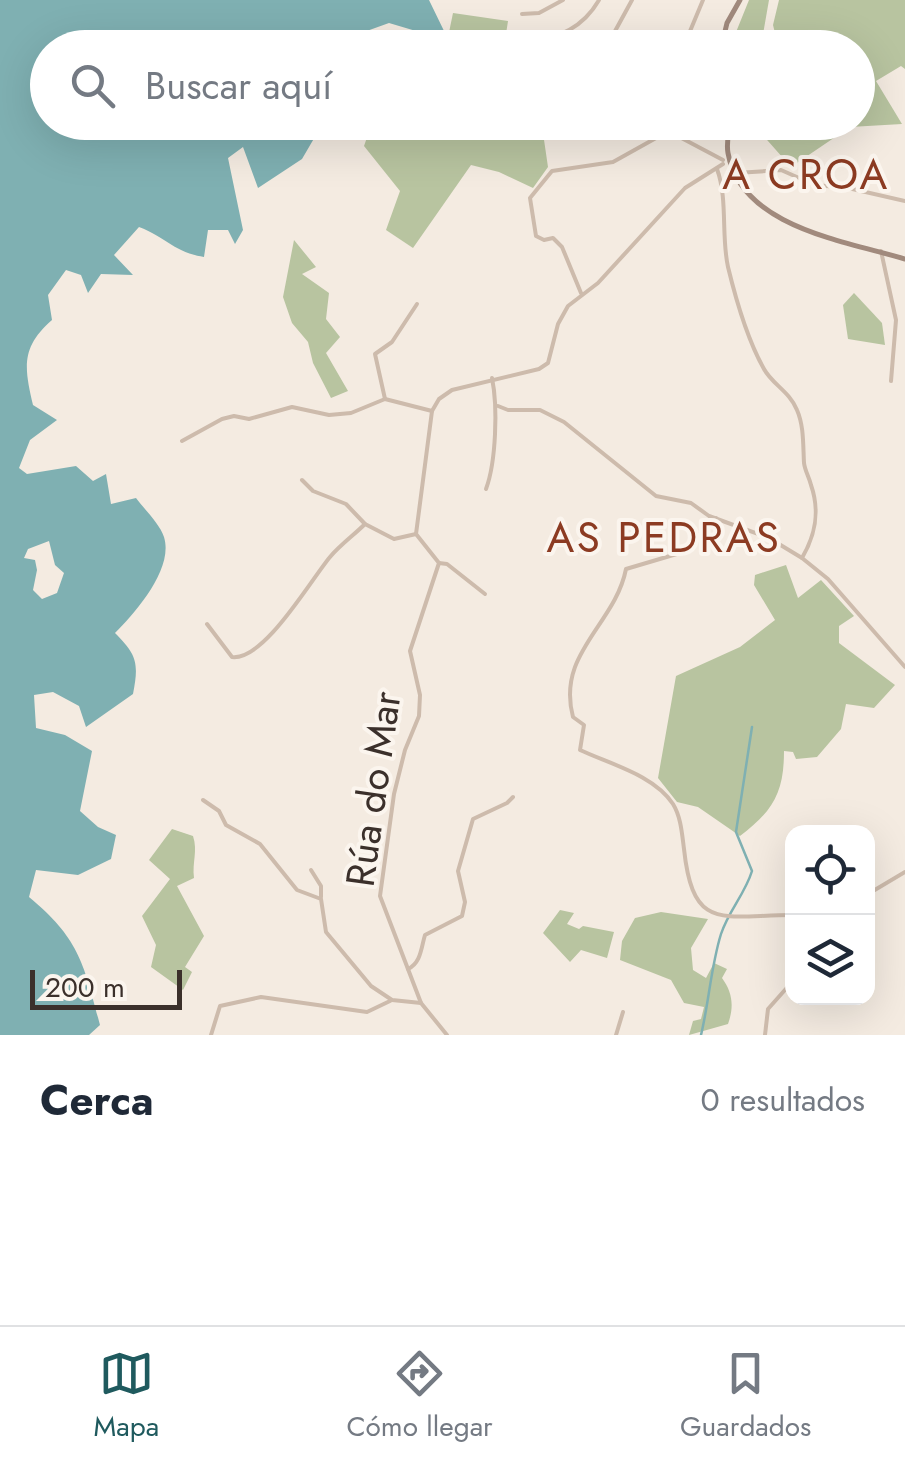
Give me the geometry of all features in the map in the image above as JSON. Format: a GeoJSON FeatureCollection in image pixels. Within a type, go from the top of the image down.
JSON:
{"type":"FeatureCollection","features":[{"type":"Feature","properties":{"kind":"main road"},"geometry":{"type":"LineString","coordinates":[[725,30],[740,0]]}},
{"type":"Feature","properties":{"kind":"main road"},"geometry":{"type":"LineString","coordinates":[[728,140],[725,160],[732,165],[750,197],[772,216],[905,258]]}},
{"type":"Feature","properties":{"kind":"street"},"geometry":{"type":"LineString","coordinates":[[522,14],[539,13],[563,0]]}},
{"type":"Feature","properties":{"kind":"street"},"geometry":{"type":"LineString","coordinates":[[571,30],[598,0]]}},
{"type":"Feature","properties":{"kind":"street"},"geometry":{"type":"LineString","coordinates":[[616,30],[632,0]]}},
{"type":"Feature","properties":{"kind":"street"},"geometry":{"type":"LineString","coordinates":[[690,30],[703,0]]}},
{"type":"Feature","properties":{"kind":"street"},"geometry":{"type":"LineString","coordinates":[[580,293],[562,247],[553,238],[544,240],[536,236],[530,198],[552,172],[613,162],[652,140]]}},
{"type":"Feature","properties":{"kind":"street"},"geometry":{"type":"LineString","coordinates":[[484,594],[447,564],[439,563],[416,534],[432,411],[444,394],[539,368],[548,362],[558,324],[568,306],[598,282],[686,188],[725,160],[687,140]]}},
{"type":"Feature","properties":{"kind":"street"},"geometry":{"type":"LineString","coordinates":[[716,168],[722,187],[728,266],[742,315],[765,372],[784,389],[798,411],[816,522],[812,541],[802,558]]}},
{"type":"Feature","properties":{"kind":"street"},"geometry":{"type":"LineString","coordinates":[[736,173],[781,170],[815,185],[905,201]]}},
{"type":"Feature","properties":{"kind":"street"},"geometry":{"type":"LineString","coordinates":[[881,251],[896,320],[891,381]]}},
{"type":"Feature","properties":{"kind":"street"},"geometry":{"type":"LineString","coordinates":[[385,399],[375,354],[392,342],[417,304]]}},
{"type":"Feature","properties":{"kind":"street"},"geometry":{"type":"LineString","coordinates":[[486,489],[492,473],[493,422],[498,406],[492,378]]}},
{"type":"Feature","properties":{"kind":"street"},"geometry":{"type":"LineString","coordinates":[[182,441],[222,419],[250,419],[292,407],[329,415],[351,413],[385,399],[432,411]]}},
{"type":"Feature","properties":{"kind":"street"},"geometry":{"type":"LineString","coordinates":[[498,406],[508,410],[540,410],[564,422],[656,496],[691,503],[716,518],[769,538],[802,558],[828,579],[905,667]]}},
{"type":"Feature","properties":{"kind":"street"},"geometry":{"type":"LineString","coordinates":[[302,480],[313,491],[346,504],[365,524],[394,538],[416,534]]}},
{"type":"Feature","properties":{"kind":"street"},"geometry":{"type":"LineString","coordinates":[[716,518],[680,553],[626,570],[618,597],[580,650],[572,676],[572,718],[584,724],[580,750],[647,780],[674,806],[697,903],[716,916],[785,915]]}},
{"type":"Feature","properties":{"kind":"street"},"geometry":{"type":"LineString","coordinates":[[207,624],[232,657],[241,658],[254,650],[282,621],[332,554],[365,524]]}},
{"type":"Feature","properties":{"kind":"street","name":"Rúa do Mar"},"geometry":{"type":"LineString","coordinates":[[439,563],[410,651],[420,695],[418,716],[404,750],[380,879],[384,912],[422,1003],[447,1035]]}},
{"type":"Feature","properties":{"kind":"street"},"geometry":{"type":"LineString","coordinates":[[408,969],[420,956],[425,935],[462,916],[465,902],[458,871],[473,819],[513,797]]}},
{"type":"Feature","properties":{"kind":"street"},"geometry":{"type":"LineString","coordinates":[[203,800],[219,811],[226,825],[260,844],[297,890],[322,900]]}},
{"type":"Feature","properties":{"kind":"street"},"geometry":{"type":"LineString","coordinates":[[311,870],[321,886],[326,932],[371,986],[392,1000],[422,1003]]}},
{"type":"Feature","properties":{"kind":"street"},"geometry":{"type":"LineString","coordinates":[[875,890],[905,872]]}},
{"type":"Feature","properties":{"kind":"street"},"geometry":{"type":"LineString","coordinates":[[765,1035],[768,1009],[785,990]]}},
{"type":"Feature","properties":{"kind":"street"},"geometry":{"type":"LineString","coordinates":[[211,1035],[220,1006],[242,999],[261,997],[367,1012],[392,1000]]}},
{"type":"Feature","properties":{"kind":"street"},"geometry":{"type":"LineString","coordinates":[[616,1035],[623,1012]]}},
{"type":"Feature","properties":{"kind":"green space"},"geometry":{"type":"Polygon","coordinates":[[[749,0],[769,0],[764,30],[737,30],[749,0]]]}},
{"type":"Feature","properties":{"kind":"green space"},"geometry":{"type":"Polygon","coordinates":[[[779,0],[905,0],[905,69],[901,66],[876,81],[902,124],[875,126],[875,30],[774,30],[779,0]]]}},
{"type":"Feature","properties":{"kind":"green space"},"geometry":{"type":"Polygon","coordinates":[[[453,13],[508,21],[507,30],[450,30],[453,13]]]}},
{"type":"Feature","properties":{"kind":"green space"},"geometry":{"type":"Polygon","coordinates":[[[366,140],[544,140],[548,167],[533,188],[499,172],[471,165],[413,248],[386,230],[400,191],[364,146],[366,140]]]}},
{"type":"Feature","properties":{"kind":"green space"},"geometry":{"type":"Polygon","coordinates":[[[767,140],[831,140],[791,167],[767,140]]]}},
{"type":"Feature","properties":{"kind":"green space"},"geometry":{"type":"Polygon","coordinates":[[[294,240],[316,267],[302,274],[329,293],[326,319],[340,337],[326,353],[348,391],[331,398],[313,363],[308,342],[292,323],[283,297],[294,240]]]}},
{"type":"Feature","properties":{"kind":"green space"},"geometry":{"type":"Polygon","coordinates":[[[854,293],[882,323],[885,345],[848,339],[843,305],[854,293]]]}},
{"type":"Feature","properties":{"kind":"green space"},"geometry":{"type":"Polygon","coordinates":[[[786,565],[798,598],[821,580],[854,616],[839,626],[839,643],[895,685],[874,708],[846,704],[841,729],[817,757],[796,759],[793,752],[784,751],[782,778],[774,800],[740,836],[698,807],[677,802],[658,778],[676,676],[740,647],[775,620],[754,585],[755,575],[786,565]]]}},
{"type":"Feature","properties":{"kind":"green space"},"geometry":{"type":"Polygon","coordinates":[[[172,829],[193,836],[194,878],[177,886],[204,936],[185,967],[192,972],[183,990],[151,967],[156,945],[142,916],[170,879],[149,860],[172,829]]]}},
{"type":"Feature","properties":{"kind":"green space"},"geometry":{"type":"Polygon","coordinates":[[[560,910],[574,913],[567,924],[579,929],[583,926],[614,932],[607,958],[581,950],[570,962],[543,933],[560,910]]]}},
{"type":"Feature","properties":{"kind":"green space"},"geometry":{"type":"Polygon","coordinates":[[[661,912],[708,919],[691,948],[693,970],[706,978],[714,963],[727,969],[722,978],[731,1000],[728,1024],[689,1035],[693,1021],[701,1019],[704,1007],[684,1003],[671,980],[620,960],[622,941],[635,918],[661,912]]]}},
{"type":"Feature","properties":{"kind":"water"},"geometry":{"type":"Polygon","coordinates":[[[0,0],[429,0],[444,30],[413,30],[389,23],[370,30],[30,30],[30,140],[313,140],[302,159],[258,188],[243,147],[228,158],[243,230],[235,244],[228,230],[208,230],[204,257],[185,252],[139,227],[114,255],[133,275],[101,274],[88,293],[81,275],[66,270],[48,295],[52,320],[30,349],[27,369],[33,405],[57,420],[30,440],[19,468],[27,474],[76,466],[93,481],[106,474],[111,504],[136,498],[159,527],[166,549],[151,590],[115,633],[134,660],[133,694],[86,727],[79,706],[53,692],[34,695],[36,728],[65,735],[92,751],[80,811],[98,827],[116,835],[111,859],[78,875],[36,870],[29,897],[59,926],[78,954],[100,1025],[89,1035],[0,1035],[0,0]],[[49,541],[28,549],[24,558],[35,560],[33,590],[42,599],[57,593],[64,573],[55,565],[49,541]]]}},
{"type":"Feature","properties":{"kind":"waterway"},"geometry":{"type":"LineString","coordinates":[[701,1035],[721,934],[752,871],[736,832],[752,727]]}},
{"type":"Feature","properties":{"kind":"district","name":"A CROA"},"geometry":{"type":"Point","coordinates":[806,174]}},
{"type":"Feature","properties":{"kind":"district","name":"AS PEDRAS"},"geometry":{"type":"Point","coordinates":[664,537]}}]}
